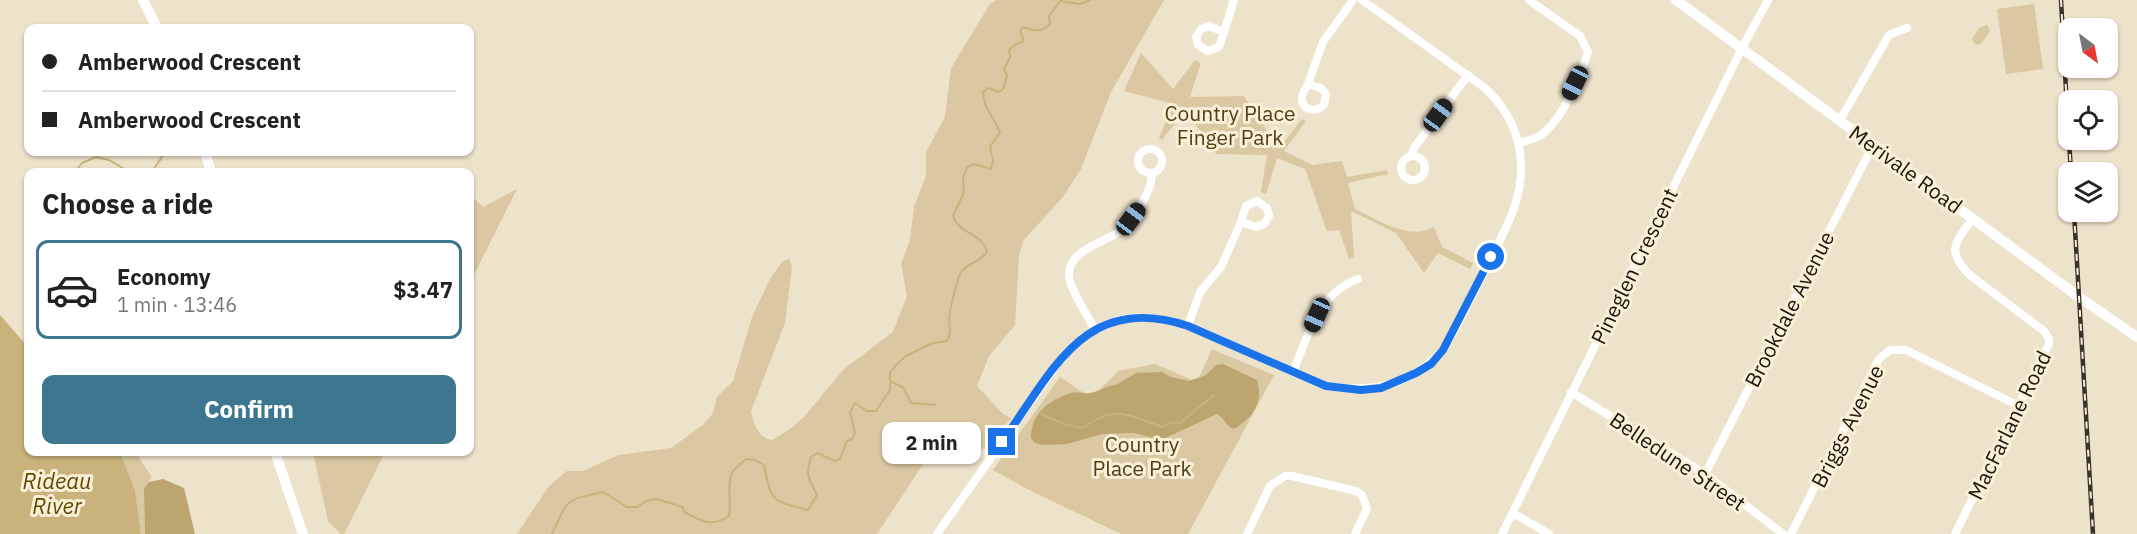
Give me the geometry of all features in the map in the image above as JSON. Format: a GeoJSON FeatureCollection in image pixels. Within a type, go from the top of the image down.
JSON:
{"type":"FeatureCollection","features":[{"type":"Feature","properties":{"kind":"main road"},"geometry":{"type":"LineString","coordinates":[[143,0],[155,24]]}},
{"type":"Feature","properties":{"kind":"main road","name":"Merivale Road"},"geometry":{"type":"LineString","coordinates":[[1676,0],[2137,337]]}},
{"type":"Feature","properties":{"kind":"main road"},"geometry":{"type":"LineString","coordinates":[[276,456],[303,534]]}},
{"type":"Feature","properties":{"kind":"street"},"geometry":{"type":"LineString","coordinates":[[1224,32],[1234,0]]}},
{"type":"Feature","properties":{"kind":"street"},"geometry":{"type":"LineString","coordinates":[[1308,84],[1323,42],[1353,0]]}},
{"type":"Feature","properties":{"kind":"street"},"geometry":{"type":"LineString","coordinates":[[937,534],[1063,356],[1080,339],[1114,321],[1132,317],[1168,320],[1188,326],[1326,386],[1361,390],[1381,388],[1431,364],[1451,338],[1515,206],[1522,170],[1519,143],[1516,132],[1498,100],[1468,75],[1362,0]]}},
{"type":"Feature","properties":{"kind":"street"},"geometry":{"type":"LineString","coordinates":[[1519,143],[1540,136],[1557,120],[1588,52],[1580,36],[1529,0]]}},
{"type":"Feature","properties":{"kind":"street","name":"Pineglen Crescent"},"geometry":{"type":"LineString","coordinates":[[1502,534],[1742,48],[1768,0]]}},
{"type":"Feature","properties":{"kind":"street"},"geometry":{"type":"LineString","coordinates":[[1840,120],[1889,35],[1907,27]]}},
{"type":"Feature","properties":{"kind":"street"},"geometry":{"type":"LineString","coordinates":[[1411,156],[1414,148],[1468,75]]}},
{"type":"Feature","properties":{"kind":"street","name":"Brookdale Avenue"},"geometry":{"type":"LineString","coordinates":[[1706,474],[1873,146]]}},
{"type":"Feature","properties":{"kind":"street"},"geometry":{"type":"LineString","coordinates":[[1095,330],[1071,284],[1070,268],[1073,260],[1080,253],[1118,232],[1131,219],[1143,200],[1152,173]]}},
{"type":"Feature","properties":{"kind":"street","name":"MacFarlane Road"},"geometry":{"type":"LineString","coordinates":[[1955,534],[2048,349],[2049,339],[2044,331],[1971,276],[1955,257],[1955,246],[1972,218]]}},
{"type":"Feature","properties":{"kind":"street"},"geometry":{"type":"LineString","coordinates":[[1188,326],[1200,292],[1221,267],[1241,222]]}},
{"type":"Feature","properties":{"kind":"street"},"geometry":{"type":"LineString","coordinates":[[1293,372],[1317,315],[1339,288],[1358,279]]}},
{"type":"Feature","properties":{"kind":"street","name":"Briggs Avenue"},"geometry":{"type":"LineString","coordinates":[[1791,534],[1879,359],[1890,350],[1906,350],[2019,406]]}},
{"type":"Feature","properties":{"kind":"street","name":"Belledune Street"},"geometry":{"type":"LineString","coordinates":[[1571,392],[1706,474],[1783,534]]}},
{"type":"Feature","properties":{"kind":"street"},"geometry":{"type":"LineString","coordinates":[[1246,534],[1270,486],[1285,476],[1356,491],[1362,495],[1367,509],[1355,534]]}},
{"type":"Feature","properties":{"kind":"street"},"geometry":{"type":"LineString","coordinates":[[1514,513],[1550,534]]}},
{"type":"Feature","properties":{"kind":"green space"},"geometry":{"type":"Polygon","coordinates":[[[996,0],[1164,0],[1111,92],[1081,169],[1062,198],[1023,241],[1019,256],[1015,325],[989,356],[977,386],[1003,414],[1011,418],[987,448],[971,450],[947,428],[877,534],[517,534],[549,486],[567,471],[583,471],[618,455],[671,448],[703,425],[713,413],[717,397],[733,381],[752,317],[770,279],[782,262],[789,259],[792,266],[785,323],[751,411],[755,425],[763,436],[772,440],[786,432],[804,417],[844,369],[893,332],[907,296],[901,264],[910,240],[914,207],[926,176],[926,152],[945,117],[951,68],[990,4],[996,0]]]}},
{"type":"Feature","properties":{"kind":"green space"},"geometry":{"type":"Polygon","coordinates":[[[2034,4],[2043,69],[2006,74],[1997,9],[2034,4]]]}},
{"type":"Feature","properties":{"kind":"green space"},"geometry":{"type":"Polygon","coordinates":[[[1987,25],[1990,31],[1981,44],[1976,45],[1972,39],[1979,28],[1987,25]]]}},
{"type":"Feature","properties":{"kind":"green space","name":"Country Place Finger Park"},"geometry":{"type":"Polygon","coordinates":[[[1141,53],[1173,89],[1195,60],[1201,63],[1190,97],[1244,96],[1279,149],[1302,119],[1306,121],[1284,151],[1312,165],[1342,161],[1347,177],[1387,170],[1388,174],[1348,183],[1355,209],[1404,230],[1424,231],[1434,227],[1442,247],[1473,263],[1470,269],[1438,253],[1424,273],[1396,233],[1351,211],[1354,257],[1349,259],[1339,230],[1327,231],[1305,169],[1277,158],[1266,194],[1261,192],[1267,155],[1216,154],[1186,110],[1162,140],[1159,138],[1173,104],[1124,91],[1141,53]]]}},
{"type":"Feature","properties":{"kind":"green space"},"geometry":{"type":"Polygon","coordinates":[[[517,189],[474,275],[474,199],[483,207],[517,189]]]}},
{"type":"Feature","properties":{"kind":"green space","name":"Country Place Park"},"geometry":{"type":"Polygon","coordinates":[[[1212,349],[1274,375],[1188,534],[1121,534],[993,470],[1060,377],[1091,398],[1118,371],[1155,364],[1197,382],[1212,349]]]}},
{"type":"Feature","properties":{"kind":"green space"},"geometry":{"type":"Polygon","coordinates":[[[122,456],[139,456],[152,477],[144,488],[145,534],[141,534],[135,490],[122,456]]]}},
{"type":"Feature","properties":{"kind":"green space"},"geometry":{"type":"Polygon","coordinates":[[[314,456],[383,456],[344,534],[341,534],[328,521],[314,456]]]}},
{"type":"Feature","properties":{"kind":"shaded area"},"geometry":{"type":"Polygon","coordinates":[[[1223,364],[1257,380],[1259,388],[1255,409],[1247,420],[1234,429],[1217,414],[1161,440],[1134,433],[1102,434],[1067,444],[1043,445],[1035,443],[1031,438],[1034,421],[1043,408],[1073,392],[1093,392],[1116,385],[1136,373],[1162,372],[1171,377],[1189,381],[1206,375],[1216,365],[1223,364]]]}},
{"type":"Feature","properties":{"kind":"shaded area"},"geometry":{"type":"Polygon","coordinates":[[[163,479],[184,488],[195,534],[145,534],[144,488],[149,482],[163,479]]]}},
{"type":"Feature","properties":{"kind":"water","name":"Rideau River"},"geometry":{"type":"Polygon","coordinates":[[[0,315],[24,342],[24,456],[122,456],[135,490],[141,534],[0,534],[0,315]]]}},
{"type":"Feature","properties":{"kind":"waterway"},"geometry":{"type":"LineString","coordinates":[[552,534],[569,503],[581,497],[603,492],[627,507],[637,507],[646,501],[656,499],[683,507],[684,512],[706,522],[722,520],[729,516],[729,484],[732,473],[746,459],[755,460],[764,465],[769,486],[775,498],[780,502],[808,510],[817,495],[809,477],[811,457],[817,453],[835,461],[840,459],[847,441],[852,439],[855,433],[850,412],[855,403],[867,411],[876,411],[890,390],[890,373],[895,366],[906,356],[922,348],[933,343],[947,341],[950,332],[950,310],[961,272],[987,252],[980,240],[960,227],[953,216],[964,192],[963,178],[967,167],[974,164],[991,169],[993,161],[990,146],[1000,133],[987,108],[983,92],[989,88],[998,92],[1003,89],[1007,76],[1004,69],[1010,57],[1009,50],[1022,42],[1020,31],[1023,27],[1038,30],[1047,27],[1050,24],[1049,16],[1060,1],[1080,4],[1090,0]]}},
{"type":"Feature","properties":{"kind":"waterway"},"geometry":{"type":"LineString","coordinates":[[155,168],[162,156]]}},
{"type":"Feature","properties":{"kind":"waterway"},"geometry":{"type":"LineString","coordinates":[[78,168],[82,163],[96,157],[109,160],[123,168]]}},
{"type":"Feature","properties":{"kind":"waterway"},"geometry":{"type":"LineString","coordinates":[[890,381],[904,388],[911,403],[935,405]]}},
{"type":"Feature","properties":{"kind":"waterway"},"geometry":{"type":"LineString","coordinates":[[1041,414],[1064,424],[1082,428],[1114,414],[1130,416],[1163,427],[1172,422],[1180,423],[1214,395]]}},
{"type":"Feature","properties":{"kind":"railway"},"geometry":{"type":"LineString","coordinates":[[2061,0],[2066,90]]}},
{"type":"Feature","properties":{"kind":"railway"},"geometry":{"type":"LineString","coordinates":[[2070,150],[2070,162]]}},
{"type":"Feature","properties":{"kind":"railway"},"geometry":{"type":"LineString","coordinates":[[2075,222],[2093,534]]}},
{"type":"Feature","properties":{"kind":"route"},"geometry":{"type":"LineString","coordinates":[[1002,442],[1063,356],[1080,339],[1114,321],[1132,317],[1150,317],[1188,326],[1326,386],[1361,390],[1381,388],[1431,364],[1443,350],[1491,257]]}}]}
